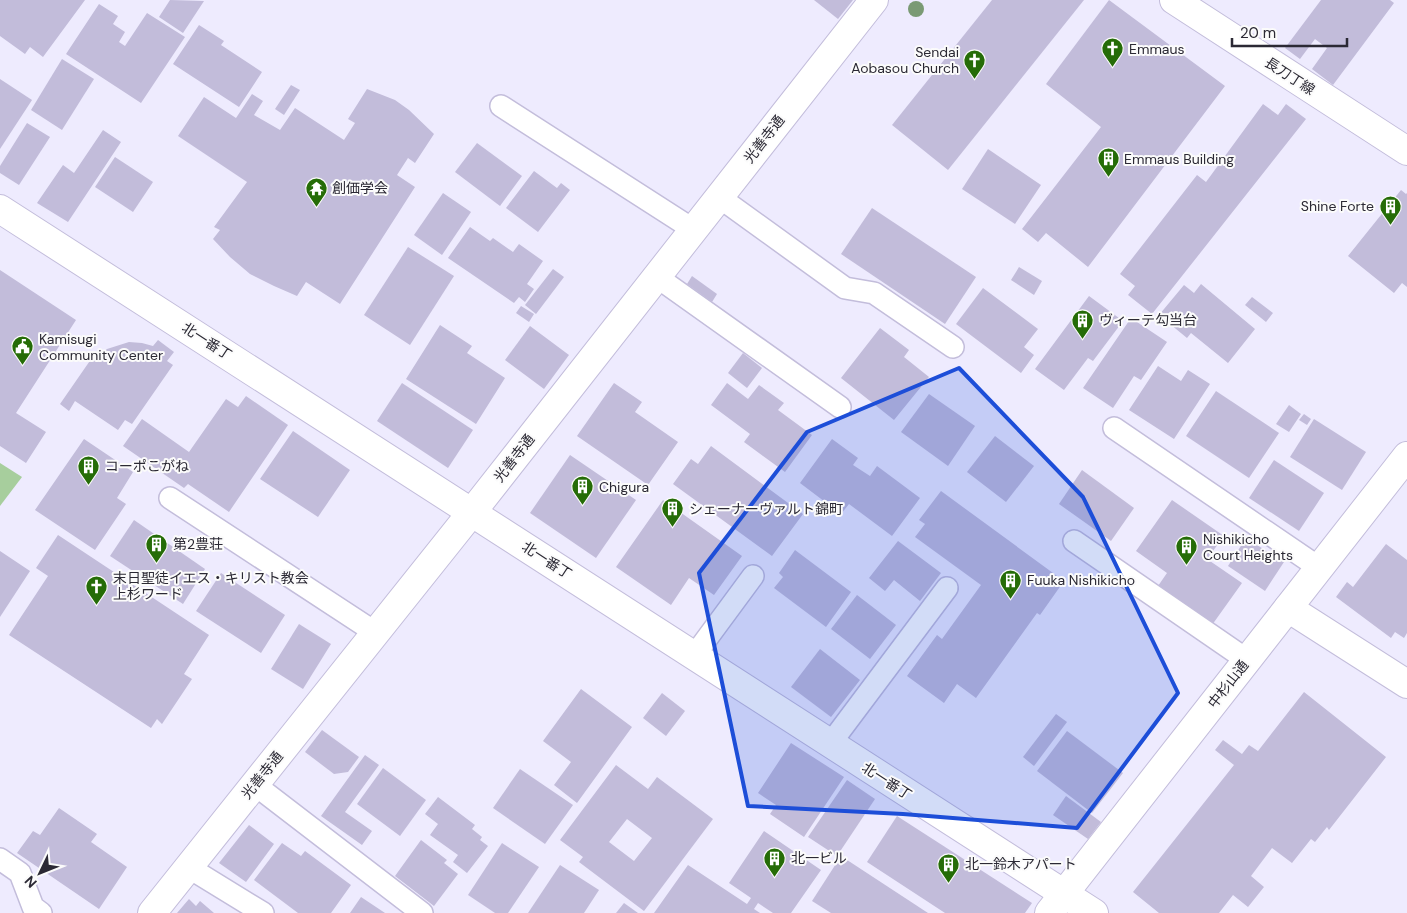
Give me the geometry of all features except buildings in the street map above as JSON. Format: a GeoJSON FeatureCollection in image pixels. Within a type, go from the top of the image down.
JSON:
{"type":"FeatureCollection","features":[{"type":"Feature","properties":{"kind":"street","name":"光善寺通"},"geometry":{"type":"LineString","coordinates":[[152,913],[472,512],[874,0]]}},
{"type":"Feature","properties":{"kind":"street","name":"長刀丁線"},"geometry":{"type":"LineString","coordinates":[[1174,0],[1407,151]]}},
{"type":"Feature","properties":{"kind":"street","name":"北一番丁"},"geometry":{"type":"LineString","coordinates":[[0,209],[830,744],[1056,903],[1094,913]]}},
{"type":"Feature","properties":{"kind":"street","name":"中杉山通"},"geometry":{"type":"LineString","coordinates":[[1056,903],[1407,456]]}},
{"type":"Feature","properties":{"kind":"street"},"geometry":{"type":"LineString","coordinates":[[1288,608],[1407,684]]}},
{"type":"Feature","properties":{"kind":"lane"},"geometry":{"type":"LineString","coordinates":[[501,106],[694,230]]}},
{"type":"Feature","properties":{"kind":"lane"},"geometry":{"type":"LineString","coordinates":[[719,197],[845,288],[874,293],[954,347]]}},
{"type":"Feature","properties":{"kind":"lane"},"geometry":{"type":"LineString","coordinates":[[657,277],[840,407]]}},
{"type":"Feature","properties":{"kind":"lane"},"geometry":{"type":"LineString","coordinates":[[1114,428],[1318,567]]}},
{"type":"Feature","properties":{"kind":"lane"},"geometry":{"type":"LineString","coordinates":[[170,498],[376,632]]}},
{"type":"Feature","properties":{"kind":"lane"},"geometry":{"type":"LineString","coordinates":[[1074,541],[1247,660]]}},
{"type":"Feature","properties":{"kind":"lane"},"geometry":{"type":"LineString","coordinates":[[694,656],[753,576]]}},
{"type":"Feature","properties":{"kind":"lane"},"geometry":{"type":"LineString","coordinates":[[830,744],[947,588]]}},
{"type":"Feature","properties":{"kind":"lane"},"geometry":{"type":"LineString","coordinates":[[254,784],[422,913]]}},
{"type":"Feature","properties":{"kind":"lane"},"geometry":{"type":"LineString","coordinates":[[0,859],[20,873],[33,907],[41,913]]}},
{"type":"Feature","properties":{"kind":"lane"},"geometry":{"type":"LineString","coordinates":[[188,867],[262,913]]}},
{"type":"Feature","properties":{"kind":"highlighted area"},"geometry":{"type":"Polygon","coordinates":[[[959,368],[1083,497],[1178,693],[1077,828],[903,814],[748,806],[699,573],[807,432],[959,368]]]}},
{"type":"Feature","properties":{"kind":"green space"},"geometry":{"type":"Polygon","coordinates":[[[0,463],[22,477],[0,506],[0,463]]]}},
{"type":"Feature","properties":{"kind":"place","name":"Emmaus"},"geometry":{"type":"Point","coordinates":[1113,68]}},
{"type":"Feature","properties":{"kind":"place","name":"Sendai Aobasou Church"},"geometry":{"type":"Point","coordinates":[975,79]}},
{"type":"Feature","properties":{"kind":"place","name":"Emmaus Building"},"geometry":{"type":"Point","coordinates":[1108,178]}},
{"type":"Feature","properties":{"kind":"place","name":"創価学会"},"geometry":{"type":"Point","coordinates":[316,207]}},
{"type":"Feature","properties":{"kind":"place","name":"Shine Forte"},"geometry":{"type":"Point","coordinates":[1390,225]}},
{"type":"Feature","properties":{"kind":"place","name":"ヴィーテ勾当台"},"geometry":{"type":"Point","coordinates":[1083,339]}},
{"type":"Feature","properties":{"kind":"place","name":"Kamisugi Community Center"},"geometry":{"type":"Point","coordinates":[23,366]}},
{"type":"Feature","properties":{"kind":"place","name":"コーポこがね"},"geometry":{"type":"Point","coordinates":[89,485]}},
{"type":"Feature","properties":{"kind":"place","name":"Chigura"},"geometry":{"type":"Point","coordinates":[583,506]}},
{"type":"Feature","properties":{"kind":"place","name":"シェーナーヴァルト錦町"},"geometry":{"type":"Point","coordinates":[673,528]}},
{"type":"Feature","properties":{"kind":"place","name":"第2豊荘"},"geometry":{"type":"Point","coordinates":[157,563]}},
{"type":"Feature","properties":{"kind":"place","name":"Nishikicho Court Heights"},"geometry":{"type":"Point","coordinates":[1187,566]}},
{"type":"Feature","properties":{"kind":"place","name":"Fuuka Nishikicho"},"geometry":{"type":"Point","coordinates":[1011,599]}},
{"type":"Feature","properties":{"kind":"place","name":"末日聖徒イエス・キリスト教会 上杉ワード"},"geometry":{"type":"Point","coordinates":[97,605]}},
{"type":"Feature","properties":{"kind":"place","name":"北一ビル"},"geometry":{"type":"Point","coordinates":[775,877]}},
{"type":"Feature","properties":{"kind":"place","name":"北一鈴木アパート"},"geometry":{"type":"Point","coordinates":[949,883]}}]}
